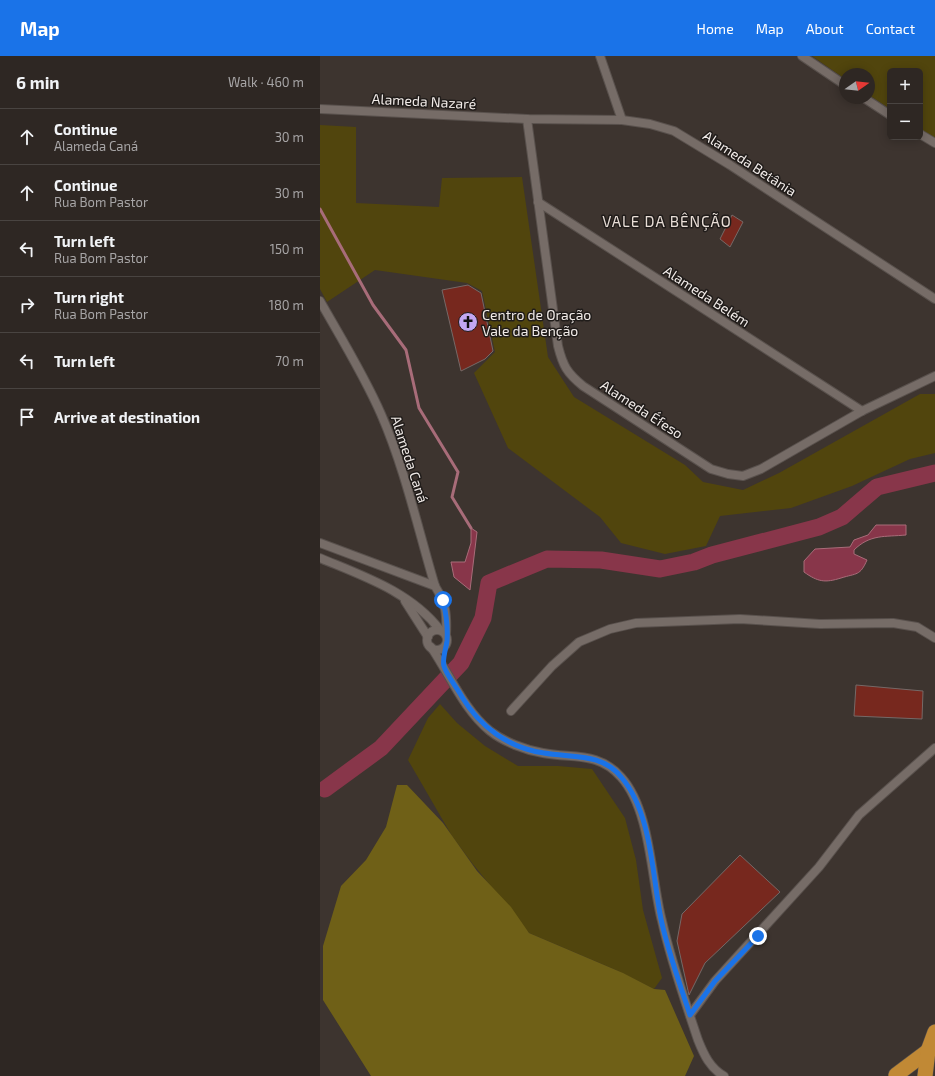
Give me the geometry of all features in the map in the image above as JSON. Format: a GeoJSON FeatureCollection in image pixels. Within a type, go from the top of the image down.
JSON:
{"type":"FeatureCollection","features":[{"type":"Feature","properties":{"kind":"highway"},"geometry":{"type":"LineString","coordinates":[[925,1076],[928,1051],[935,1032]]}},
{"type":"Feature","properties":{"kind":"highway"},"geometry":{"type":"LineString","coordinates":[[896,1075],[928,1051]]}},
{"type":"Feature","properties":{"kind":"street"},"geometry":{"type":"LineString","coordinates":[[600,56],[622,120]]}},
{"type":"Feature","properties":{"kind":"street"},"geometry":{"type":"LineString","coordinates":[[802,56],[839,81]]}},
{"type":"Feature","properties":{"kind":"street"},"geometry":{"type":"LineString","coordinates":[[873,104],[887,113]]}},
{"type":"Feature","properties":{"kind":"street","name":"Alameda Nazaré"},"geometry":{"type":"LineString","coordinates":[[320,109],[527,119]]}},
{"type":"Feature","properties":{"kind":"street","name":"Alameda Betânia"},"geometry":{"type":"LineString","coordinates":[[527,119],[622,120],[650,124],[674,131],[696,143],[935,299]]}},
{"type":"Feature","properties":{"kind":"street","name":"Alameda Éfeso"},"geometry":{"type":"LineString","coordinates":[[527,119],[558,346],[563,364],[569,374],[583,386],[711,469],[728,474],[743,476],[761,469],[862,411],[935,376]]}},
{"type":"Feature","properties":{"kind":"street"},"geometry":{"type":"LineString","coordinates":[[923,136],[935,143]]}},
{"type":"Feature","properties":{"kind":"street","name":"Alameda Belém"},"geometry":{"type":"LineString","coordinates":[[538,202],[862,411]]}},
{"type":"Feature","properties":{"kind":"street","name":"Alameda Caná"},"geometry":{"type":"LineString","coordinates":[[320,301],[367,384],[381,414],[404,479],[435,586],[443,600],[447,614],[444,636],[446,669]]}},
{"type":"Feature","properties":{"kind":"street"},"geometry":{"type":"LineString","coordinates":[[320,543],[435,586]]}},
{"type":"Feature","properties":{"kind":"street"},"geometry":{"type":"LineString","coordinates":[[320,558],[383,585],[425,612],[444,636],[442,648],[438,650],[431,647]]}},
{"type":"Feature","properties":{"kind":"street"},"geometry":{"type":"LineString","coordinates":[[403,597],[428,636],[428,644],[446,669],[471,712],[490,731],[521,747],[544,753],[586,756],[606,764],[622,777],[636,802],[649,843],[661,920],[690,1015],[703,1053],[715,1071],[724,1076]]}},
{"type":"Feature","properties":{"kind":"street"},"geometry":{"type":"LineString","coordinates":[[511,711],[552,666],[579,642],[610,629],[636,623],[740,619],[820,624],[892,623],[917,627],[935,638]]}},
{"type":"Feature","properties":{"kind":"street"},"geometry":{"type":"LineString","coordinates":[[428,636],[433,631],[444,636]]}},
{"type":"Feature","properties":{"kind":"street"},"geometry":{"type":"LineString","coordinates":[[690,1015],[715,981],[818,867],[859,815],[935,748]]}},
{"type":"Feature","properties":{"kind":"shaded area"},"geometry":{"type":"Polygon","coordinates":[[[812,56],[935,56],[935,139],[923,131],[923,68],[887,68],[887,107],[875,99],[875,68],[839,68],[839,75],[812,56]]]}},
{"type":"Feature","properties":{"kind":"shaded area"},"geometry":{"type":"Polygon","coordinates":[[[320,125],[356,127],[356,203],[439,207],[442,178],[522,177],[548,357],[574,397],[685,465],[703,482],[743,490],[779,473],[920,394],[935,394],[935,453],[910,459],[852,486],[791,508],[720,516],[706,546],[665,554],[621,543],[600,517],[508,448],[474,373],[495,352],[482,291],[467,283],[375,270],[327,302],[320,289],[320,125]]]}},
{"type":"Feature","properties":{"kind":"shaded area"},"geometry":{"type":"Polygon","coordinates":[[[876,525],[906,525],[906,535],[878,537],[866,541],[860,545],[854,550],[854,554],[867,560],[862,569],[857,573],[835,580],[822,581],[813,578],[804,572],[804,561],[815,549],[850,547],[854,540],[868,535],[876,525]]]}},
{"type":"Feature","properties":{"kind":"shaded area"},"geometry":{"type":"Polygon","coordinates":[[[471,528],[477,532],[470,590],[454,577],[451,562],[465,562],[471,543],[471,528]]]}},
{"type":"Feature","properties":{"kind":"shaded area"},"geometry":{"type":"Polygon","coordinates":[[[440,704],[457,723],[485,746],[518,766],[558,766],[592,769],[625,818],[636,860],[643,910],[662,978],[654,989],[616,970],[529,933],[472,863],[452,836],[408,760],[428,718],[440,704]]]}},
{"type":"Feature","properties":{"kind":"shaded area"},"geometry":{"type":"Polygon","coordinates":[[[397,785],[407,785],[443,823],[477,871],[511,907],[529,933],[623,973],[654,989],[665,990],[694,1056],[685,1076],[371,1076],[323,1000],[323,946],[341,886],[366,860],[386,827],[397,785]]]}},
{"type":"Feature","properties":{"kind":"building"},"geometry":{"type":"Polygon","coordinates":[[[732,215],[743,222],[730,247],[720,239],[732,215]]]}},
{"type":"Feature","properties":{"kind":"building","name":"Centro de Oração Vale da Benção"},"geometry":{"type":"Polygon","coordinates":[[[468,285],[481,293],[493,351],[485,359],[461,371],[442,290],[468,285]]]}},
{"type":"Feature","properties":{"kind":"building"},"geometry":{"type":"Polygon","coordinates":[[[856,685],[923,691],[922,719],[854,716],[856,685]]]}},
{"type":"Feature","properties":{"kind":"building"},"geometry":{"type":"Polygon","coordinates":[[[740,855],[780,892],[705,963],[689,995],[677,941],[682,914],[740,855]]]}},
{"type":"Feature","properties":{"kind":"waterway"},"geometry":{"type":"LineString","coordinates":[[320,209],[373,305],[406,350],[419,408],[458,472],[452,497],[471,528]]}},
{"type":"Feature","properties":{"kind":"waterway"},"geometry":{"type":"LineString","coordinates":[[325,789],[381,748],[461,663],[483,618],[489,583],[547,559],[601,560],[660,569],[694,562],[712,555],[819,527],[842,517],[877,487],[935,473]]}},
{"type":"Feature","properties":{"kind":"place","name":"Centro de Oração Vale da Benção"},"geometry":{"type":"Point","coordinates":[468,322]}},
{"type":"Feature","properties":{"kind":"district","name":"VALE DA BÊNÇÃO"},"geometry":{"type":"Point","coordinates":[667,221]}},
{"type":"Feature","properties":{"kind":"route"},"geometry":{"type":"LineString","coordinates":[[443,600],[447,614],[447,639],[444,666],[471,712],[490,731],[521,747],[544,753],[586,756],[606,764],[622,777],[636,802],[649,843],[661,920],[690,1015],[715,981],[758,936]]}}]}
